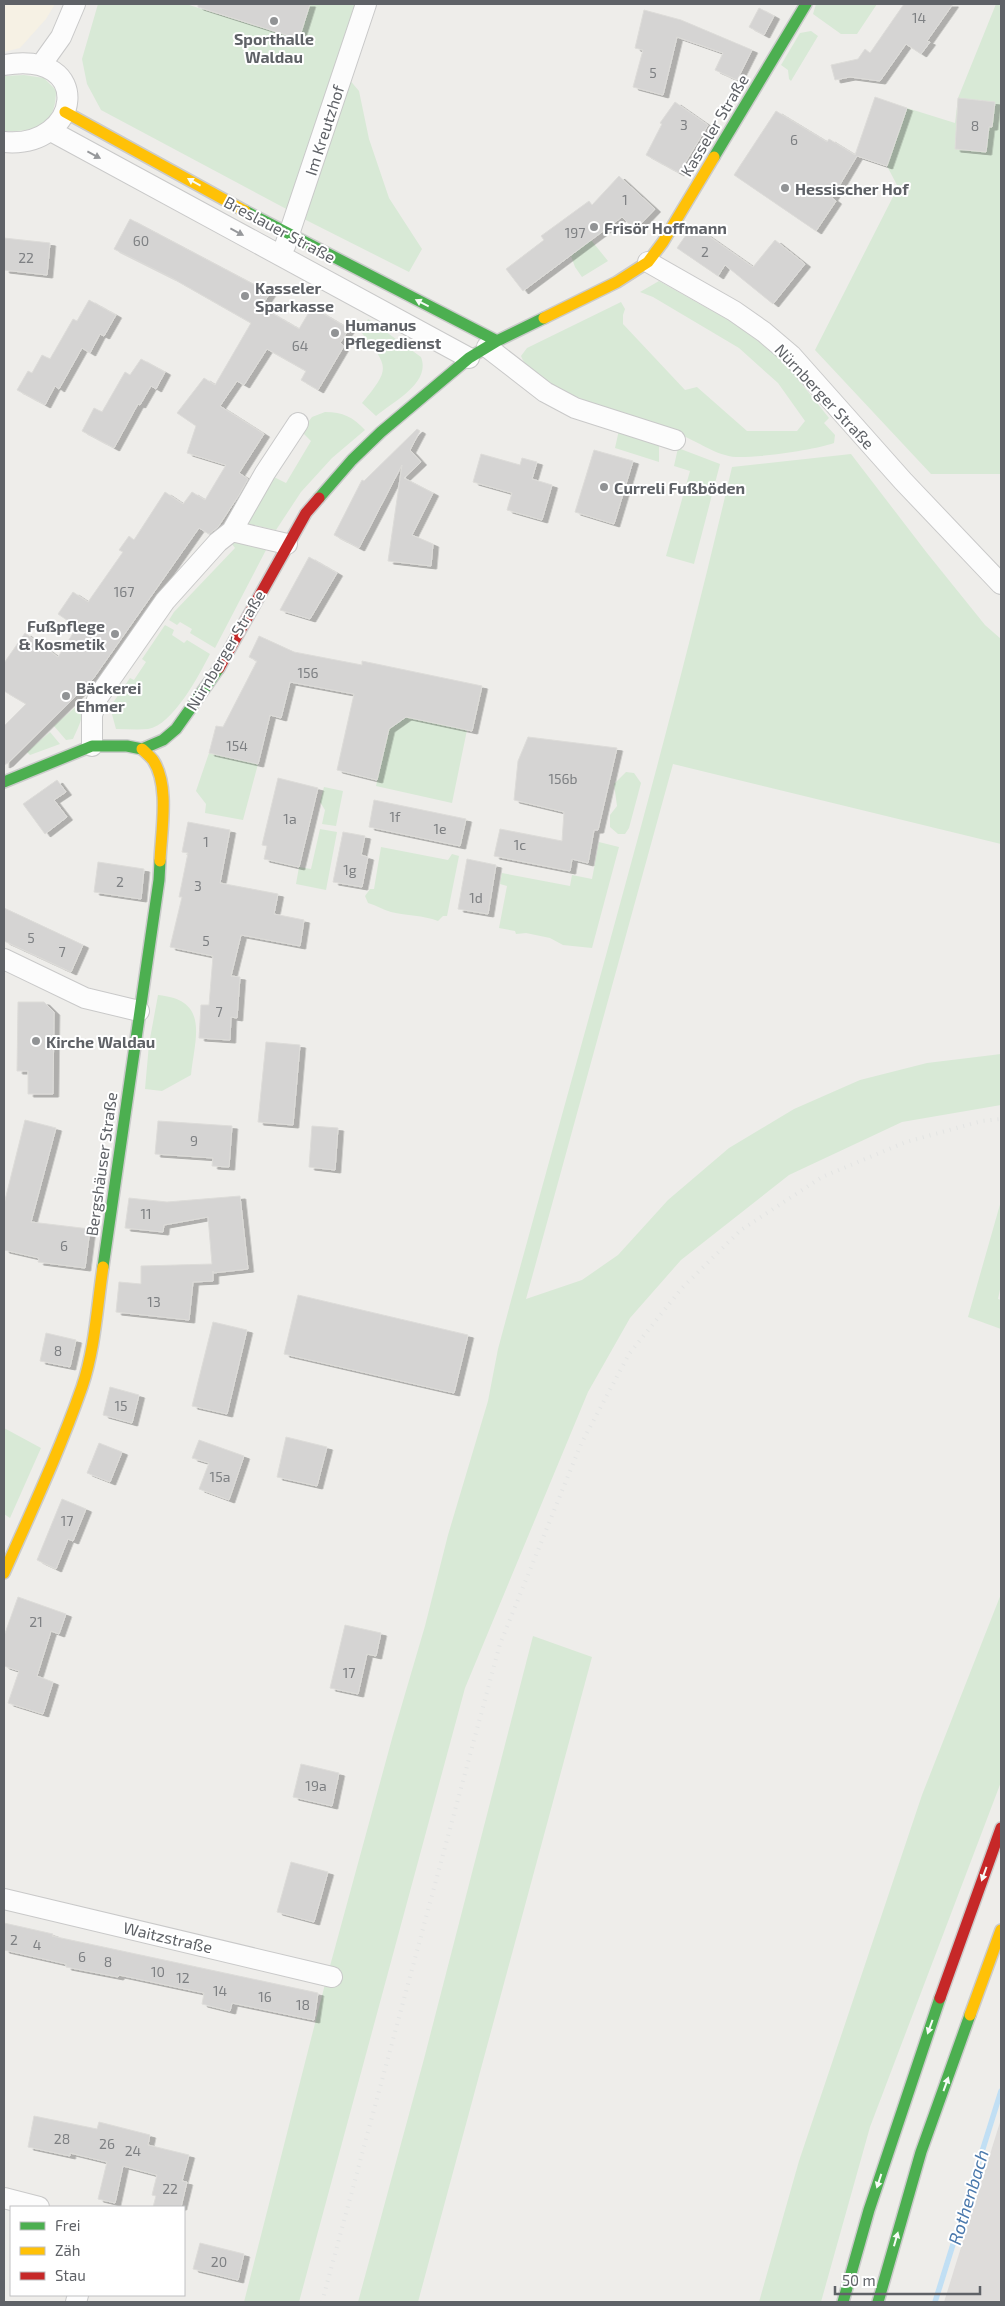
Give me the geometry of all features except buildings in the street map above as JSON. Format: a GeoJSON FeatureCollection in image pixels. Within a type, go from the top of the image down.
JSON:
{"type":"FeatureCollection","features":[{"type":"Feature","properties":{"kind":"main road","name":"Kasseler Straße"},"geometry":{"type":"LineString","coordinates":[[648,262],[663,242],[806,4]]}},
{"type":"Feature","properties":{"kind":"main road","name":"Breslauer Straße"},"geometry":{"type":"LineString","coordinates":[[65,112],[492,344]]}},
{"type":"Feature","properties":{"kind":"main road","name":"Nürnberger Straße"},"geometry":{"type":"LineString","coordinates":[[142,749],[163,740],[196,704],[214,677],[306,513],[352,460],[381,432],[469,358],[492,344],[617,282],[648,262]]}},
{"type":"Feature","properties":{"kind":"main road"},"geometry":{"type":"LineString","coordinates":[[4,782],[92,746],[128,746],[142,749]]}},
{"type":"Feature","properties":{"kind":"main road","name":"Bergshäuser Straße"},"geometry":{"type":"LineString","coordinates":[[4,1573],[77,1400],[89,1358],[159,880],[163,791],[160,775],[153,760],[142,749]]}},
{"type":"Feature","properties":{"kind":"main road"},"geometry":{"type":"LineString","coordinates":[[843,2302],[869,2210],[917,2062],[1001,1828]]}},
{"type":"Feature","properties":{"kind":"main road"},"geometry":{"type":"LineString","coordinates":[[878,2302],[921,2152],[1001,1930]]}},
{"type":"Feature","properties":{"kind":"street"},"geometry":{"type":"LineString","coordinates":[[41,65],[60,37],[75,4]]}},
{"type":"Feature","properties":{"kind":"street","name":"Im Kreutzhof"},"geometry":{"type":"LineString","coordinates":[[282,256],[366,4]]}},
{"type":"Feature","properties":{"kind":"street"},"geometry":{"type":"LineString","coordinates":[[4,65],[27,63],[41,65],[55,71],[64,81],[67,96],[65,112],[52,131],[32,140],[4,142]]}},
{"type":"Feature","properties":{"kind":"street","name":"Breslauer Straße"},"geometry":{"type":"LineString","coordinates":[[52,131],[469,358]]}},
{"type":"Feature","properties":{"kind":"street","name":"Nürnberger Straße"},"geometry":{"type":"LineString","coordinates":[[648,262],[734,311],[764,332],[791,355],[903,481],[1001,584]]}},
{"type":"Feature","properties":{"kind":"street"},"geometry":{"type":"LineString","coordinates":[[492,344],[545,392],[575,408],[675,440]]}},
{"type":"Feature","properties":{"kind":"street"},"geometry":{"type":"LineString","coordinates":[[92,746],[92,715],[98,697],[165,601],[218,542],[232,531],[265,472],[298,423]]}},
{"type":"Feature","properties":{"kind":"street"},"geometry":{"type":"LineString","coordinates":[[232,531],[287,544]]}},
{"type":"Feature","properties":{"kind":"street"},"geometry":{"type":"LineString","coordinates":[[4,959],[85,998],[139,1011]]}},
{"type":"Feature","properties":{"kind":"street","name":"Waitzstraße"},"geometry":{"type":"LineString","coordinates":[[4,1899],[332,1977]]}},
{"type":"Feature","properties":{"kind":"street"},"geometry":{"type":"LineString","coordinates":[[4,2198],[35,2206]]}},
{"type":"Feature","properties":{"kind":"shaded area"},"geometry":{"type":"Polygon","coordinates":[[[4,4],[55,4],[46,19],[20,48],[4,52],[4,4]]]}},
{"type":"Feature","properties":{"kind":"shaded area"},"geometry":{"type":"Polygon","coordinates":[[[1001,2119],[1001,2302],[944,2302],[1001,2119]]]}},
{"type":"Feature","properties":{"kind":"green space"},"geometry":{"type":"Polygon","coordinates":[[[98,4],[186,4],[299,39],[310,4],[361,4],[292,212],[101,110],[87,84],[82,59],[98,4]]]}},
{"type":"Feature","properties":{"kind":"green space"},"geometry":{"type":"Polygon","coordinates":[[[816,4],[877,4],[857,34],[841,34],[813,14],[816,4]]]}},
{"type":"Feature","properties":{"kind":"green space"},"geometry":{"type":"Polygon","coordinates":[[[996,4],[1001,4],[1001,474],[931,474],[815,350],[898,187],[887,166],[907,108],[955,123],[958,98],[996,4]]]}},
{"type":"Feature","properties":{"kind":"green space"},"geometry":{"type":"Polygon","coordinates":[[[811,31],[818,36],[791,81],[788,70],[781,65],[800,33],[811,31]]]}},
{"type":"Feature","properties":{"kind":"green space"},"geometry":{"type":"Polygon","coordinates":[[[24,75],[44,78],[56,90],[53,112],[48,119],[35,128],[4,131],[4,76],[24,75]]]}},
{"type":"Feature","properties":{"kind":"green space"},"geometry":{"type":"Polygon","coordinates":[[[348,78],[359,91],[369,139],[389,198],[422,249],[409,272],[302,218],[348,78]]]}},
{"type":"Feature","properties":{"kind":"green space"},"geometry":{"type":"Polygon","coordinates":[[[591,240],[608,261],[582,277],[575,267],[571,256],[591,240]]]}},
{"type":"Feature","properties":{"kind":"green space"},"geometry":{"type":"Polygon","coordinates":[[[659,281],[730,321],[785,363],[829,418],[824,423],[835,435],[834,443],[771,455],[729,456],[679,434],[567,393],[530,369],[521,356],[527,348],[621,302],[625,309],[623,324],[685,390],[697,387],[747,431],[797,431],[805,421],[778,383],[739,348],[653,297],[640,292],[659,281]]]}},
{"type":"Feature","properties":{"kind":"green space"},"geometry":{"type":"Polygon","coordinates":[[[368,319],[421,357],[423,366],[421,375],[409,391],[376,416],[362,403],[378,382],[383,368],[377,353],[361,332],[368,319]]]}},
{"type":"Feature","properties":{"kind":"green space"},"geometry":{"type":"Polygon","coordinates":[[[325,412],[347,416],[365,430],[332,458],[301,492],[276,530],[248,524],[246,520],[272,476],[286,483],[311,441],[301,431],[312,417],[325,412]]]}},
{"type":"Feature","properties":{"kind":"green space"},"geometry":{"type":"Polygon","coordinates":[[[619,430],[659,444],[659,462],[615,448],[619,430]]]}},
{"type":"Feature","properties":{"kind":"green space"},"geometry":{"type":"Polygon","coordinates":[[[678,448],[720,464],[694,564],[666,556],[690,471],[674,466],[678,448]]]}},
{"type":"Feature","properties":{"kind":"green space"},"geometry":{"type":"Polygon","coordinates":[[[851,454],[985,625],[1001,639],[1001,844],[673,764],[526,1299],[582,1280],[618,1255],[668,1200],[729,1148],[794,1109],[860,1080],[927,1063],[1001,1054],[1001,1105],[902,1122],[789,1175],[681,1260],[630,1318],[588,1392],[465,1688],[299,2302],[244,2302],[324,1988],[393,1735],[425,1626],[448,1535],[488,1401],[498,1349],[654,779],[732,467],[851,454]]]}},
{"type":"Feature","properties":{"kind":"green space"},"geometry":{"type":"Polygon","coordinates":[[[240,541],[266,550],[215,648],[190,633],[192,629],[180,622],[177,625],[169,620],[174,612],[235,548],[232,544],[240,541]]]}},
{"type":"Feature","properties":{"kind":"green space"},"geometry":{"type":"Polygon","coordinates":[[[165,625],[174,630],[172,635],[184,643],[187,640],[210,654],[184,698],[167,719],[148,729],[116,729],[110,707],[130,678],[134,680],[146,662],[142,659],[165,625]]]}},
{"type":"Feature","properties":{"kind":"green space"},"geometry":{"type":"Polygon","coordinates":[[[81,702],[83,711],[79,725],[73,739],[66,740],[54,726],[81,702]]]}},
{"type":"Feature","properties":{"kind":"green space"},"geometry":{"type":"Polygon","coordinates":[[[406,717],[467,730],[452,803],[376,786],[389,729],[406,717]]]}},
{"type":"Feature","properties":{"kind":"green space"},"geometry":{"type":"Polygon","coordinates":[[[50,732],[60,744],[30,755],[27,752],[50,732]]]}},
{"type":"Feature","properties":{"kind":"green space"},"geometry":{"type":"Polygon","coordinates":[[[209,753],[258,764],[243,820],[205,813],[206,804],[196,791],[209,753]]]}},
{"type":"Feature","properties":{"kind":"green space"},"geometry":{"type":"Polygon","coordinates":[[[626,772],[634,773],[641,783],[629,828],[625,834],[618,834],[610,827],[610,815],[617,806],[614,784],[626,772]]]}},
{"type":"Feature","properties":{"kind":"green space"},"geometry":{"type":"Polygon","coordinates":[[[324,787],[343,791],[336,826],[322,824],[325,810],[320,802],[324,787]]]}},
{"type":"Feature","properties":{"kind":"green space"},"geometry":{"type":"Polygon","coordinates":[[[320,829],[337,832],[326,890],[296,884],[299,867],[311,869],[320,829]]]}},
{"type":"Feature","properties":{"kind":"green space"},"geometry":{"type":"Polygon","coordinates":[[[599,842],[619,847],[592,948],[563,945],[550,938],[526,933],[516,934],[515,931],[499,928],[507,886],[500,884],[502,873],[570,886],[572,875],[592,879],[599,842]]]}},
{"type":"Feature","properties":{"kind":"green space"},"geometry":{"type":"Polygon","coordinates":[[[381,847],[448,860],[452,854],[459,856],[447,916],[443,916],[438,921],[391,912],[368,903],[365,896],[370,889],[374,889],[381,847]]]}},
{"type":"Feature","properties":{"kind":"green space"},"geometry":{"type":"Polygon","coordinates":[[[158,995],[175,998],[186,1004],[192,1012],[196,1023],[191,1075],[162,1091],[145,1089],[149,1044],[158,995]]]}},
{"type":"Feature","properties":{"kind":"green space"},"geometry":{"type":"Polygon","coordinates":[[[1001,1201],[1001,1285],[998,1299],[1001,1300],[1001,1329],[968,1317],[1001,1201]]]}},
{"type":"Feature","properties":{"kind":"green space"},"geometry":{"type":"Polygon","coordinates":[[[4,1428],[41,1448],[10,1518],[4,1514],[4,1428]]]}},
{"type":"Feature","properties":{"kind":"green space"},"geometry":{"type":"Polygon","coordinates":[[[1001,1594],[1001,1782],[870,2127],[821,2302],[759,2302],[799,2161],[922,1795],[1001,1594]]]}},
{"type":"Feature","properties":{"kind":"green space"},"geometry":{"type":"Polygon","coordinates":[[[533,1636],[592,1657],[418,2302],[358,2302],[424,2059],[533,1636]]]}},
{"type":"Feature","properties":{"kind":"waterway","name":"Rothenbach"},"geometry":{"type":"LineString","coordinates":[[935,2302],[1001,2091]]}},
{"type":"Feature","properties":{"kind":"railway"},"geometry":{"type":"LineString","coordinates":[[322,2302],[500,1644],[581,1444],[629,1354],[682,1288],[741,1230],[822,1177],[906,1142],[982,1121],[1001,1119]]}},
{"type":"Feature","properties":{"kind":"traffic: fast"},"geometry":{"type":"LineString","coordinates":[[714,157],[806,4]]}},
{"type":"Feature","properties":{"kind":"traffic: fast"},"geometry":{"type":"LineString","coordinates":[[245,211],[497,341]]}},
{"type":"Feature","properties":{"kind":"traffic: fast"},"geometry":{"type":"LineString","coordinates":[[319,498],[352,460],[381,432],[469,358],[497,341],[544,318]]}},
{"type":"Feature","properties":{"kind":"traffic: fast"},"geometry":{"type":"LineString","coordinates":[[4,782],[92,746],[127,746],[142,749],[163,740],[176,729],[219,668]]}},
{"type":"Feature","properties":{"kind":"traffic: fast"},"geometry":{"type":"LineString","coordinates":[[103,1267],[159,880],[160,861]]}},
{"type":"Feature","properties":{"kind":"traffic: fast"},"geometry":{"type":"LineString","coordinates":[[843,2302],[869,2210],[940,1998]]}},
{"type":"Feature","properties":{"kind":"traffic: fast"},"geometry":{"type":"LineString","coordinates":[[878,2302],[921,2152],[970,2015]]}},
{"type":"Feature","properties":{"kind":"traffic: slow"},"geometry":{"type":"LineString","coordinates":[[65,112],[245,211]]}},
{"type":"Feature","properties":{"kind":"traffic: slow"},"geometry":{"type":"LineString","coordinates":[[544,318],[617,282],[648,262],[663,242],[714,157]]}},
{"type":"Feature","properties":{"kind":"traffic: slow"},"geometry":{"type":"LineString","coordinates":[[142,749],[153,760],[161,782],[163,809],[160,861]]}},
{"type":"Feature","properties":{"kind":"traffic: slow"},"geometry":{"type":"LineString","coordinates":[[4,1573],[55,1457],[82,1387],[93,1343],[103,1267]]}},
{"type":"Feature","properties":{"kind":"traffic: slow"},"geometry":{"type":"LineString","coordinates":[[970,2015],[1001,1930]]}},
{"type":"Feature","properties":{"kind":"traffic: jam"},"geometry":{"type":"LineString","coordinates":[[219,668],[306,513],[319,498]]}},
{"type":"Feature","properties":{"kind":"traffic: jam"},"geometry":{"type":"LineString","coordinates":[[940,1998],[1001,1828]]}},
{"type":"Feature","properties":{"kind":"place","name":"Sporthalle Waldau"},"geometry":{"type":"Point","coordinates":[274,21]}},
{"type":"Feature","properties":{"kind":"place","name":"Hessischer Hof"},"geometry":{"type":"Point","coordinates":[785,188]}},
{"type":"Feature","properties":{"kind":"place","name":"Frisör Hoffmann"},"geometry":{"type":"Point","coordinates":[594,227]}},
{"type":"Feature","properties":{"kind":"place","name":"Kasseler Sparkasse"},"geometry":{"type":"Point","coordinates":[245,296]}},
{"type":"Feature","properties":{"kind":"place","name":"Humanus Pflegedienst"},"geometry":{"type":"Point","coordinates":[335,333]}},
{"type":"Feature","properties":{"kind":"place","name":"Curreli Fußböden"},"geometry":{"type":"Point","coordinates":[604,487]}},
{"type":"Feature","properties":{"kind":"place","name":"Fußpflege & Kosmetik"},"geometry":{"type":"Point","coordinates":[115,634]}},
{"type":"Feature","properties":{"kind":"place","name":"Bäckerei Ehmer"},"geometry":{"type":"Point","coordinates":[66,696]}},
{"type":"Feature","properties":{"kind":"place","name":"Kirche Waldau"},"geometry":{"type":"Point","coordinates":[36,1041]}}]}
